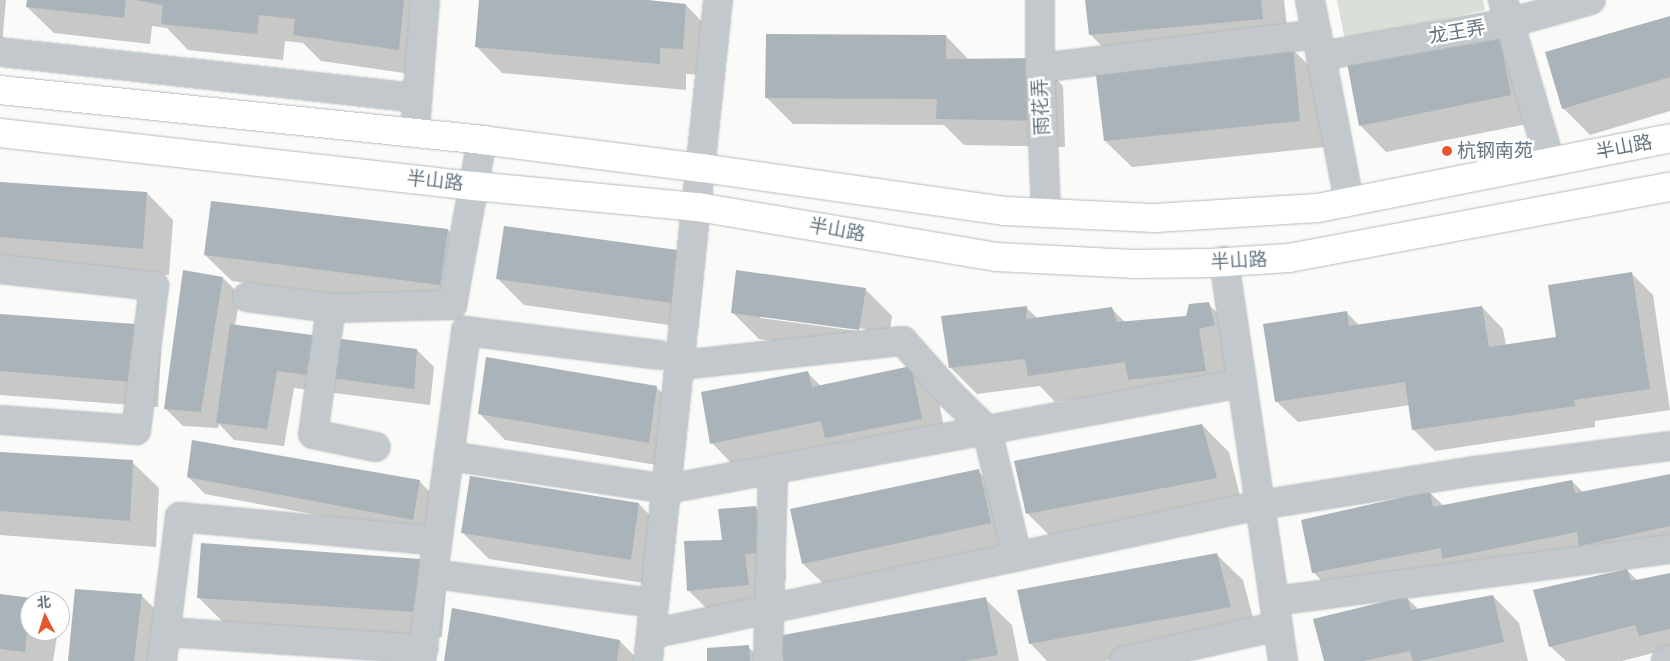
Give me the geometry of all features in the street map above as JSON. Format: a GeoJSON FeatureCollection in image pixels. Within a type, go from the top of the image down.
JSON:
{"type":"FeatureCollection","features":[{"type":"Feature","properties":{"kind":"main road","name":"半山路"},"geometry":{"type":"LineString","coordinates":[[0,90],[482,140],[1004,210],[1155,218],[1318,208],[1670,138]]}},
{"type":"Feature","properties":{"kind":"main road","name":"半山路"},"geometry":{"type":"LineString","coordinates":[[0,134],[474,186],[698,206],[997,257],[1133,264],[1289,258],[1670,187]]}},
{"type":"Feature","properties":{"kind":"street"},"geometry":{"type":"LineString","coordinates":[[415,133],[424,0]]}},
{"type":"Feature","properties":{"kind":"street"},"geometry":{"type":"LineString","coordinates":[[648,661],[667,489],[670,360],[698,206],[718,0]]}},
{"type":"Feature","properties":{"kind":"street","name":"雨花弄"},"geometry":{"type":"LineString","coordinates":[[1040,0],[1040,68],[1046,213]]}},
{"type":"Feature","properties":{"kind":"street"},"geometry":{"type":"LineString","coordinates":[[1310,0],[1349,202]]}},
{"type":"Feature","properties":{"kind":"street","name":"龙王弄"},"geometry":{"type":"LineString","coordinates":[[1040,68],[1319,45],[1506,12],[1591,0]]}},
{"type":"Feature","properties":{"kind":"street"},"geometry":{"type":"LineString","coordinates":[[1506,12],[1550,162]]}},
{"type":"Feature","properties":{"kind":"street"},"geometry":{"type":"LineString","coordinates":[[0,52],[417,98]]}},
{"type":"Feature","properties":{"kind":"street"},"geometry":{"type":"LineString","coordinates":[[247,297],[331,308],[452,305],[482,140]]}},
{"type":"Feature","properties":{"kind":"street"},"geometry":{"type":"LineString","coordinates":[[1224,261],[1283,661]]}},
{"type":"Feature","properties":{"kind":"street"},"geometry":{"type":"LineString","coordinates":[[0,269],[154,286],[136,430],[0,420]]}},
{"type":"Feature","properties":{"kind":"street"},"geometry":{"type":"LineString","coordinates":[[331,308],[313,434],[376,447]]}},
{"type":"Feature","properties":{"kind":"street"},"geometry":{"type":"LineString","coordinates":[[166,632],[422,655],[466,331],[670,360],[903,340],[950,394],[987,430],[1017,556]]}},
{"type":"Feature","properties":{"kind":"street"},"geometry":{"type":"LineString","coordinates":[[449,456],[667,489],[1242,383]]}},
{"type":"Feature","properties":{"kind":"street"},"geometry":{"type":"LineString","coordinates":[[651,634],[1260,504],[1474,471],[1670,446]]}},
{"type":"Feature","properties":{"kind":"street"},"geometry":{"type":"LineString","coordinates":[[768,661],[771,608],[773,469]]}},
{"type":"Feature","properties":{"kind":"street"},"geometry":{"type":"LineString","coordinates":[[162,661],[180,517],[437,541]]}},
{"type":"Feature","properties":{"kind":"street"},"geometry":{"type":"LineString","coordinates":[[1124,661],[1276,613],[1670,549]]}},
{"type":"Feature","properties":{"kind":"street"},"geometry":{"type":"LineString","coordinates":[[433,574],[654,603]]}},
{"type":"Feature","properties":{"kind":"street"},"geometry":{"type":"LineString","coordinates":[[1666,661],[1670,660]]}},
{"type":"Feature","properties":{"kind":"shaded area"},"geometry":{"type":"Polygon","coordinates":[[[1337,0],[1483,0],[1485,10],[1345,40],[1337,0]]]}},
{"type":"Feature","properties":{"kind":"building"},"geometry":{"type":"Polygon","coordinates":[[[27,0],[126,0],[124,18],[26,7],[27,0]]]}},
{"type":"Feature","properties":{"kind":"building"},"geometry":{"type":"Polygon","coordinates":[[[135,0],[404,0],[399,50],[293,35],[295,19],[259,15],[257,34],[161,24],[163,5],[135,0]]]}},
{"type":"Feature","properties":{"kind":"building"},"geometry":{"type":"Polygon","coordinates":[[[479,0],[648,0],[686,4],[683,49],[660,48],[660,64],[475,47],[479,0]]]}},
{"type":"Feature","properties":{"kind":"building"},"geometry":{"type":"Polygon","coordinates":[[[1085,0],[1261,0],[1263,19],[1089,35],[1085,0]]]}},
{"type":"Feature","properties":{"kind":"building"},"geometry":{"type":"Polygon","coordinates":[[[1670,16],[1670,77],[1562,109],[1545,52],[1670,16]]]}},
{"type":"Feature","properties":{"kind":"building"},"geometry":{"type":"Polygon","coordinates":[[[766,34],[946,35],[946,59],[1037,58],[1039,121],[936,119],[937,99],[765,98],[766,34]]]}},
{"type":"Feature","properties":{"kind":"building"},"geometry":{"type":"Polygon","coordinates":[[[1499,34],[1511,95],[1359,126],[1347,63],[1499,34]]]}},
{"type":"Feature","properties":{"kind":"building"},"geometry":{"type":"Polygon","coordinates":[[[1293,47],[1300,121],[1104,141],[1095,68],[1293,47]]]}},
{"type":"Feature","properties":{"kind":"building"},"geometry":{"type":"Polygon","coordinates":[[[0,182],[147,192],[143,249],[0,237],[0,182]]]}},
{"type":"Feature","properties":{"kind":"building"},"geometry":{"type":"Polygon","coordinates":[[[211,201],[448,229],[440,285],[204,255],[211,201]]]}},
{"type":"Feature","properties":{"kind":"building"},"geometry":{"type":"Polygon","coordinates":[[[504,226],[677,250],[672,303],[496,279],[504,226]]]}},
{"type":"Feature","properties":{"kind":"building"},"geometry":{"type":"Polygon","coordinates":[[[183,270],[223,277],[201,412],[164,409],[183,270]]]}},
{"type":"Feature","properties":{"kind":"building"},"geometry":{"type":"Polygon","coordinates":[[[736,270],[866,288],[859,330],[731,313],[736,270]]]}},
{"type":"Feature","properties":{"kind":"building"},"geometry":{"type":"Polygon","coordinates":[[[1632,272],[1650,389],[1574,400],[1575,406],[1412,430],[1405,382],[1275,402],[1263,324],[1347,311],[1349,326],[1482,306],[1489,347],[1556,337],[1548,285],[1632,272]]]}},
{"type":"Feature","properties":{"kind":"building"},"geometry":{"type":"Polygon","coordinates":[[[1209,302],[1215,325],[1199,329],[1206,371],[1128,380],[1125,362],[1028,376],[1025,359],[949,368],[941,316],[1027,306],[1026,319],[1112,307],[1117,322],[1186,316],[1189,304],[1209,302]]]}},
{"type":"Feature","properties":{"kind":"building"},"geometry":{"type":"Polygon","coordinates":[[[0,314],[135,324],[132,382],[0,371],[0,314]]]}},
{"type":"Feature","properties":{"kind":"building"},"geometry":{"type":"Polygon","coordinates":[[[230,324],[417,349],[414,389],[277,371],[267,429],[216,423],[230,324]]]}},
{"type":"Feature","properties":{"kind":"building"},"geometry":{"type":"Polygon","coordinates":[[[486,357],[657,386],[649,443],[478,414],[486,357]]]}},
{"type":"Feature","properties":{"kind":"building"},"geometry":{"type":"Polygon","coordinates":[[[911,366],[922,419],[825,438],[821,421],[710,444],[701,392],[808,371],[812,387],[911,366]]]}},
{"type":"Feature","properties":{"kind":"building"},"geometry":{"type":"Polygon","coordinates":[[[1202,424],[1217,478],[1026,514],[1014,461],[1202,424]]]}},
{"type":"Feature","properties":{"kind":"building"},"geometry":{"type":"Polygon","coordinates":[[[192,440],[420,480],[413,520],[187,477],[192,440]]]}},
{"type":"Feature","properties":{"kind":"building"},"geometry":{"type":"Polygon","coordinates":[[[0,452],[133,460],[130,521],[0,511],[0,452]]]}},
{"type":"Feature","properties":{"kind":"building"},"geometry":{"type":"Polygon","coordinates":[[[979,469],[991,523],[802,564],[790,509],[979,469]]]}},
{"type":"Feature","properties":{"kind":"building"},"geometry":{"type":"Polygon","coordinates":[[[1670,474],[1670,526],[1579,546],[1577,532],[1442,559],[1441,548],[1312,573],[1301,520],[1430,491],[1433,507],[1572,480],[1575,493],[1670,474]]]}},
{"type":"Feature","properties":{"kind":"building"},"geometry":{"type":"Polygon","coordinates":[[[470,476],[639,503],[631,560],[461,533],[470,476]]]}},
{"type":"Feature","properties":{"kind":"building"},"geometry":{"type":"Polygon","coordinates":[[[756,506],[760,553],[745,554],[749,585],[687,591],[684,541],[722,540],[718,509],[756,506]]]}},
{"type":"Feature","properties":{"kind":"building"},"geometry":{"type":"Polygon","coordinates":[[[201,543],[420,559],[416,612],[197,598],[201,543]]]}},
{"type":"Feature","properties":{"kind":"building"},"geometry":{"type":"Polygon","coordinates":[[[1217,553],[1231,607],[1029,644],[1017,590],[1217,553]]]}},
{"type":"Feature","properties":{"kind":"building"},"geometry":{"type":"Polygon","coordinates":[[[1627,569],[1631,581],[1670,573],[1670,629],[1639,636],[1635,625],[1549,647],[1533,590],[1627,569]]]}},
{"type":"Feature","properties":{"kind":"building"},"geometry":{"type":"Polygon","coordinates":[[[75,589],[142,594],[134,661],[68,661],[75,589]]]}},
{"type":"Feature","properties":{"kind":"building"},"geometry":{"type":"Polygon","coordinates":[[[0,594],[20,596],[20,641],[26,641],[25,652],[0,649],[0,594]]]}},
{"type":"Feature","properties":{"kind":"building"},"geometry":{"type":"Polygon","coordinates":[[[1493,595],[1504,642],[1419,661],[1413,661],[1410,651],[1363,661],[1324,661],[1313,619],[1407,596],[1411,610],[1493,595]]]}},
{"type":"Feature","properties":{"kind":"building"},"geometry":{"type":"Polygon","coordinates":[[[986,597],[998,655],[965,661],[783,661],[778,636],[986,597]]]}},
{"type":"Feature","properties":{"kind":"building"},"geometry":{"type":"Polygon","coordinates":[[[452,608],[620,640],[617,661],[444,661],[452,608]]]}},
{"type":"Feature","properties":{"kind":"building"},"geometry":{"type":"Polygon","coordinates":[[[749,645],[750,661],[707,661],[707,648],[749,645]]]}},
{"type":"Feature","properties":{"kind":"place","name":"杭钢南苑"},"geometry":{"type":"Point","coordinates":[1447,151]}}]}
